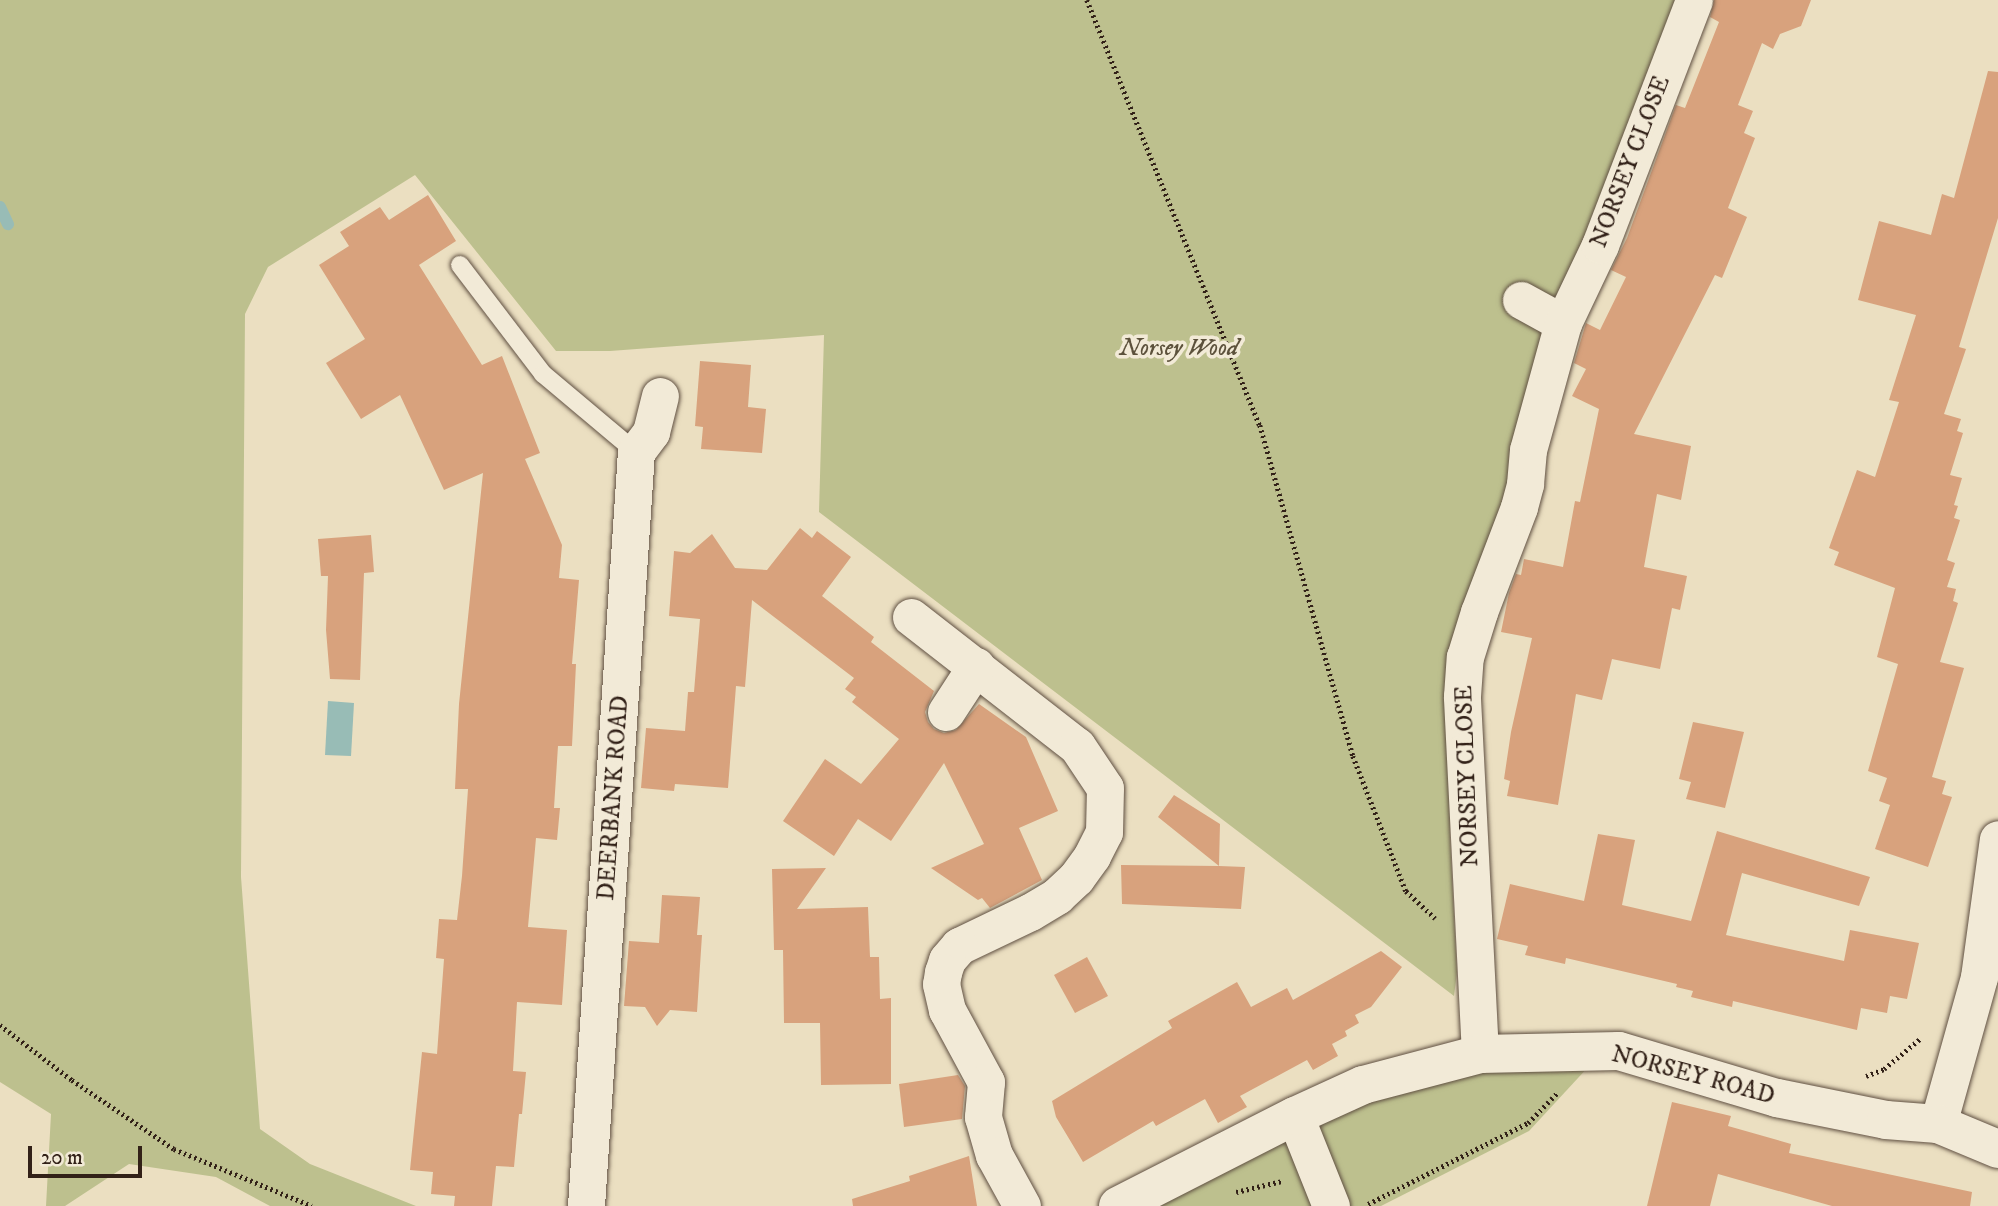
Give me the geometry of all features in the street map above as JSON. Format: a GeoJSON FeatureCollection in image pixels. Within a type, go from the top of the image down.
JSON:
{"type":"FeatureCollection","features":[{"type":"Feature","properties":{"kind":"street","name":"NORSEY CLOSE"},"geometry":{"type":"LineString","coordinates":[[1480,1054],[1462,696],[1465,657],[1534,512],[1525,484],[1528,450],[1563,323],[1600,245],[1694,0]]}},
{"type":"Feature","properties":{"kind":"street"},"geometry":{"type":"LineString","coordinates":[[1521,300],[1563,323]]}},
{"type":"Feature","properties":{"kind":"street","name":"DEERBANK ROAD"},"geometry":{"type":"LineString","coordinates":[[586,1206],[636,452],[651,432],[660,396]]}},
{"type":"Feature","properties":{"kind":"street"},"geometry":{"type":"LineString","coordinates":[[911,617],[1077,746],[1105,788],[1104,832],[1092,856],[1076,878],[1057,896],[1030,912],[960,946],[947,960],[943,972],[941,984],[947,1010],[986,1082],[983,1117],[994,1154],[1022,1206]]}},
{"type":"Feature","properties":{"kind":"street"},"geometry":{"type":"LineString","coordinates":[[946,712],[976,666]]}},
{"type":"Feature","properties":{"kind":"street"},"geometry":{"type":"LineString","coordinates":[[1938,1124],[1979,977],[1998,839]]}},
{"type":"Feature","properties":{"kind":"street","name":"NORSEY ROAD"},"geometry":{"type":"LineString","coordinates":[[1118,1206],[1295,1116],[1363,1085],[1480,1054],[1619,1051],[1777,1098],[1886,1120],[1938,1124],[1998,1149]]}},
{"type":"Feature","properties":{"kind":"street"},"geometry":{"type":"LineString","coordinates":[[1295,1116],[1331,1206]]}},
{"type":"Feature","properties":{"kind":"lane"},"geometry":{"type":"LineString","coordinates":[[460,265],[543,373],[636,452]]}},
{"type":"Feature","properties":{"kind":"path"},"geometry":{"type":"LineString","coordinates":[[1087,0],[1260,425],[1353,756],[1406,891],[1454,937],[1475,946]]}},
{"type":"Feature","properties":{"kind":"path"},"geometry":{"type":"LineString","coordinates":[[0,1025],[72,1080],[174,1149],[312,1206]]}},
{"type":"Feature","properties":{"kind":"path"},"geometry":{"type":"LineString","coordinates":[[1860,1078],[1884,1069],[1930,1030]]}},
{"type":"Feature","properties":{"kind":"path"},"geometry":{"type":"LineString","coordinates":[[1364,1206],[1528,1123],[1598,1052]]}},
{"type":"Feature","properties":{"kind":"path"},"geometry":{"type":"LineString","coordinates":[[1232,1193],[1317,1172]]}},
{"type":"Feature","properties":{"kind":"green space","name":"Norsey Wood"},"geometry":{"type":"Polygon","coordinates":[[[0,0],[1679,0],[1515,476],[1450,708],[1450,838],[1457,972],[1454,996],[819,512],[824,335],[610,351],[556,351],[415,175],[268,267],[245,314],[241,877],[260,1129],[310,1164],[416,1206],[270,1206],[216,1177],[129,1164],[65,1206],[46,1206],[51,1114],[0,1082],[0,0]]]}},
{"type":"Feature","properties":{"kind":"green space"},"geometry":{"type":"Polygon","coordinates":[[[1603,1051],[1529,1131],[1381,1206],[1118,1206],[1363,1085],[1603,1051]]]}},
{"type":"Feature","properties":{"kind":"water"},"geometry":{"type":"Polygon","coordinates":[[[328,701],[354,703],[351,756],[325,755],[328,701]]]}},
{"type":"Feature","properties":{"kind":"building"},"geometry":{"type":"Polygon","coordinates":[[[1714,0],[1811,0],[1801,26],[1780,34],[1773,49],[1762,43],[1738,105],[1753,111],[1744,133],[1755,138],[1728,208],[1747,217],[1722,278],[1715,275],[1634,434],[1691,446],[1681,500],[1657,494],[1644,567],[1687,576],[1680,610],[1672,608],[1660,669],[1612,659],[1602,700],[1576,694],[1558,805],[1507,796],[1510,781],[1504,779],[1511,732],[1532,638],[1501,632],[1509,593],[1516,574],[1521,575],[1524,559],[1563,567],[1575,501],[1580,502],[1599,409],[1572,396],[1586,369],[1574,363],[1586,323],[1600,330],[1626,277],[1611,270],[1627,238],[1676,105],[1685,108],[1719,22],[1710,17],[1714,0]]]}},
{"type":"Feature","properties":{"kind":"building"},"geometry":{"type":"Polygon","coordinates":[[[1988,71],[1998,72],[1998,218],[1959,347],[1966,349],[1944,414],[1961,419],[1957,431],[1963,433],[1950,475],[1962,478],[1954,505],[1958,506],[1954,518],[1960,520],[1947,560],[1955,563],[1947,587],[1956,589],[1953,601],[1958,603],[1940,662],[1964,668],[1932,777],[1946,781],[1942,794],[1952,797],[1928,867],[1875,849],[1890,805],[1879,801],[1887,778],[1868,771],[1898,664],[1877,657],[1895,588],[1834,565],[1839,552],[1829,548],[1857,470],[1875,477],[1899,402],[1889,400],[1916,315],[1858,300],[1879,221],[1931,235],[1942,194],[1954,198],[1988,71]]]}},
{"type":"Feature","properties":{"kind":"building"},"geometry":{"type":"Polygon","coordinates":[[[428,195],[456,241],[419,265],[482,365],[502,356],[540,453],[525,459],[562,545],[559,578],[579,580],[572,664],[576,664],[572,746],[558,746],[554,808],[560,808],[557,840],[536,838],[528,927],[567,930],[562,1005],[517,1002],[513,1071],[526,1072],[522,1114],[519,1114],[514,1167],[496,1166],[492,1206],[454,1206],[455,1196],[431,1194],[433,1172],[410,1170],[422,1052],[437,1054],[444,959],[436,958],[439,919],[457,920],[462,876],[468,789],[455,789],[459,704],[483,473],[444,490],[400,395],[361,419],[326,363],[365,339],[319,265],[349,246],[340,232],[380,207],[389,220],[428,195]]]}},
{"type":"Feature","properties":{"kind":"building"},"geometry":{"type":"Polygon","coordinates":[[[700,361],[751,365],[748,407],[766,409],[762,453],[701,449],[703,427],[695,426],[700,361]]]}},
{"type":"Feature","properties":{"kind":"building"},"geometry":{"type":"Polygon","coordinates":[[[800,528],[812,538],[817,531],[851,557],[822,596],[874,637],[871,642],[934,691],[925,712],[934,729],[944,733],[956,730],[979,704],[1026,737],[1058,811],[1019,828],[1042,880],[990,908],[982,898],[978,900],[931,868],[984,844],[944,763],[891,841],[858,819],[834,856],[783,821],[825,759],[861,784],[899,739],[852,702],[856,697],[845,689],[854,678],[752,600],[745,687],[736,686],[728,788],[675,784],[674,791],[641,788],[646,728],[685,731],[688,692],[694,692],[700,619],[669,616],[674,551],[690,553],[712,534],[735,568],[767,570],[800,528]]]}},
{"type":"Feature","properties":{"kind":"building"},"geometry":{"type":"Polygon","coordinates":[[[371,535],[374,572],[364,573],[360,680],[330,679],[326,630],[328,576],[321,576],[318,539],[371,535]]]}},
{"type":"Feature","properties":{"kind":"building"},"geometry":{"type":"Polygon","coordinates":[[[1693,722],[1744,732],[1725,808],[1686,799],[1691,782],[1679,779],[1693,722]]]}},
{"type":"Feature","properties":{"kind":"building"},"geometry":{"type":"Polygon","coordinates":[[[1174,795],[1220,824],[1219,866],[1158,817],[1174,795]]]}},
{"type":"Feature","properties":{"kind":"building"},"geometry":{"type":"Polygon","coordinates":[[[1717,831],[1870,877],[1859,906],[1742,873],[1726,935],[1844,961],[1850,930],[1919,943],[1907,999],[1890,996],[1887,1013],[1861,1008],[1857,1030],[1733,1001],[1732,1007],[1691,997],[1693,991],[1676,987],[1677,984],[1566,958],[1565,964],[1525,955],[1528,946],[1497,939],[1510,884],[1584,901],[1598,834],[1635,840],[1622,905],[1691,921],[1717,831]]]}},
{"type":"Feature","properties":{"kind":"building"},"geometry":{"type":"Polygon","coordinates":[[[1121,865],[1245,867],[1241,909],[1122,904],[1121,865]]]}},
{"type":"Feature","properties":{"kind":"building"},"geometry":{"type":"Polygon","coordinates":[[[826,868],[797,909],[868,907],[870,957],[879,957],[880,999],[891,998],[891,1084],[821,1085],[820,1023],[784,1023],[783,950],[774,950],[772,869],[826,868]]]}},
{"type":"Feature","properties":{"kind":"building"},"geometry":{"type":"Polygon","coordinates":[[[662,895],[700,897],[697,935],[702,935],[697,1012],[670,1010],[657,1026],[645,1007],[624,1006],[629,941],[659,943],[662,895]]]}},
{"type":"Feature","properties":{"kind":"building"},"geometry":{"type":"Polygon","coordinates":[[[1381,951],[1402,967],[1371,1007],[1355,1015],[1359,1023],[1345,1031],[1347,1036],[1332,1044],[1338,1056],[1313,1070],[1307,1060],[1240,1096],[1247,1107],[1218,1123],[1205,1099],[1156,1126],[1153,1121],[1083,1162],[1056,1117],[1052,1101],[1172,1028],[1168,1021],[1237,982],[1251,1007],[1287,988],[1293,1000],[1381,951]]]}},
{"type":"Feature","properties":{"kind":"building"},"geometry":{"type":"Polygon","coordinates":[[[1087,957],[1108,996],[1075,1013],[1054,975],[1087,957]]]}},
{"type":"Feature","properties":{"kind":"building"},"geometry":{"type":"Polygon","coordinates":[[[958,1075],[965,1086],[962,1119],[904,1127],[899,1084],[958,1075]]]}},
{"type":"Feature","properties":{"kind":"building"},"geometry":{"type":"Polygon","coordinates":[[[1672,1102],[1731,1116],[1728,1126],[1791,1144],[1789,1153],[1972,1192],[1970,1206],[1832,1206],[1718,1174],[1710,1206],[1647,1206],[1672,1102]]]}},
{"type":"Feature","properties":{"kind":"building"},"geometry":{"type":"Polygon","coordinates":[[[969,1156],[977,1206],[853,1206],[852,1199],[910,1181],[909,1176],[969,1156]]]}},
{"type":"Feature","properties":{"kind":"waterway"},"geometry":{"type":"LineString","coordinates":[[0,207],[8,224]]}}]}
